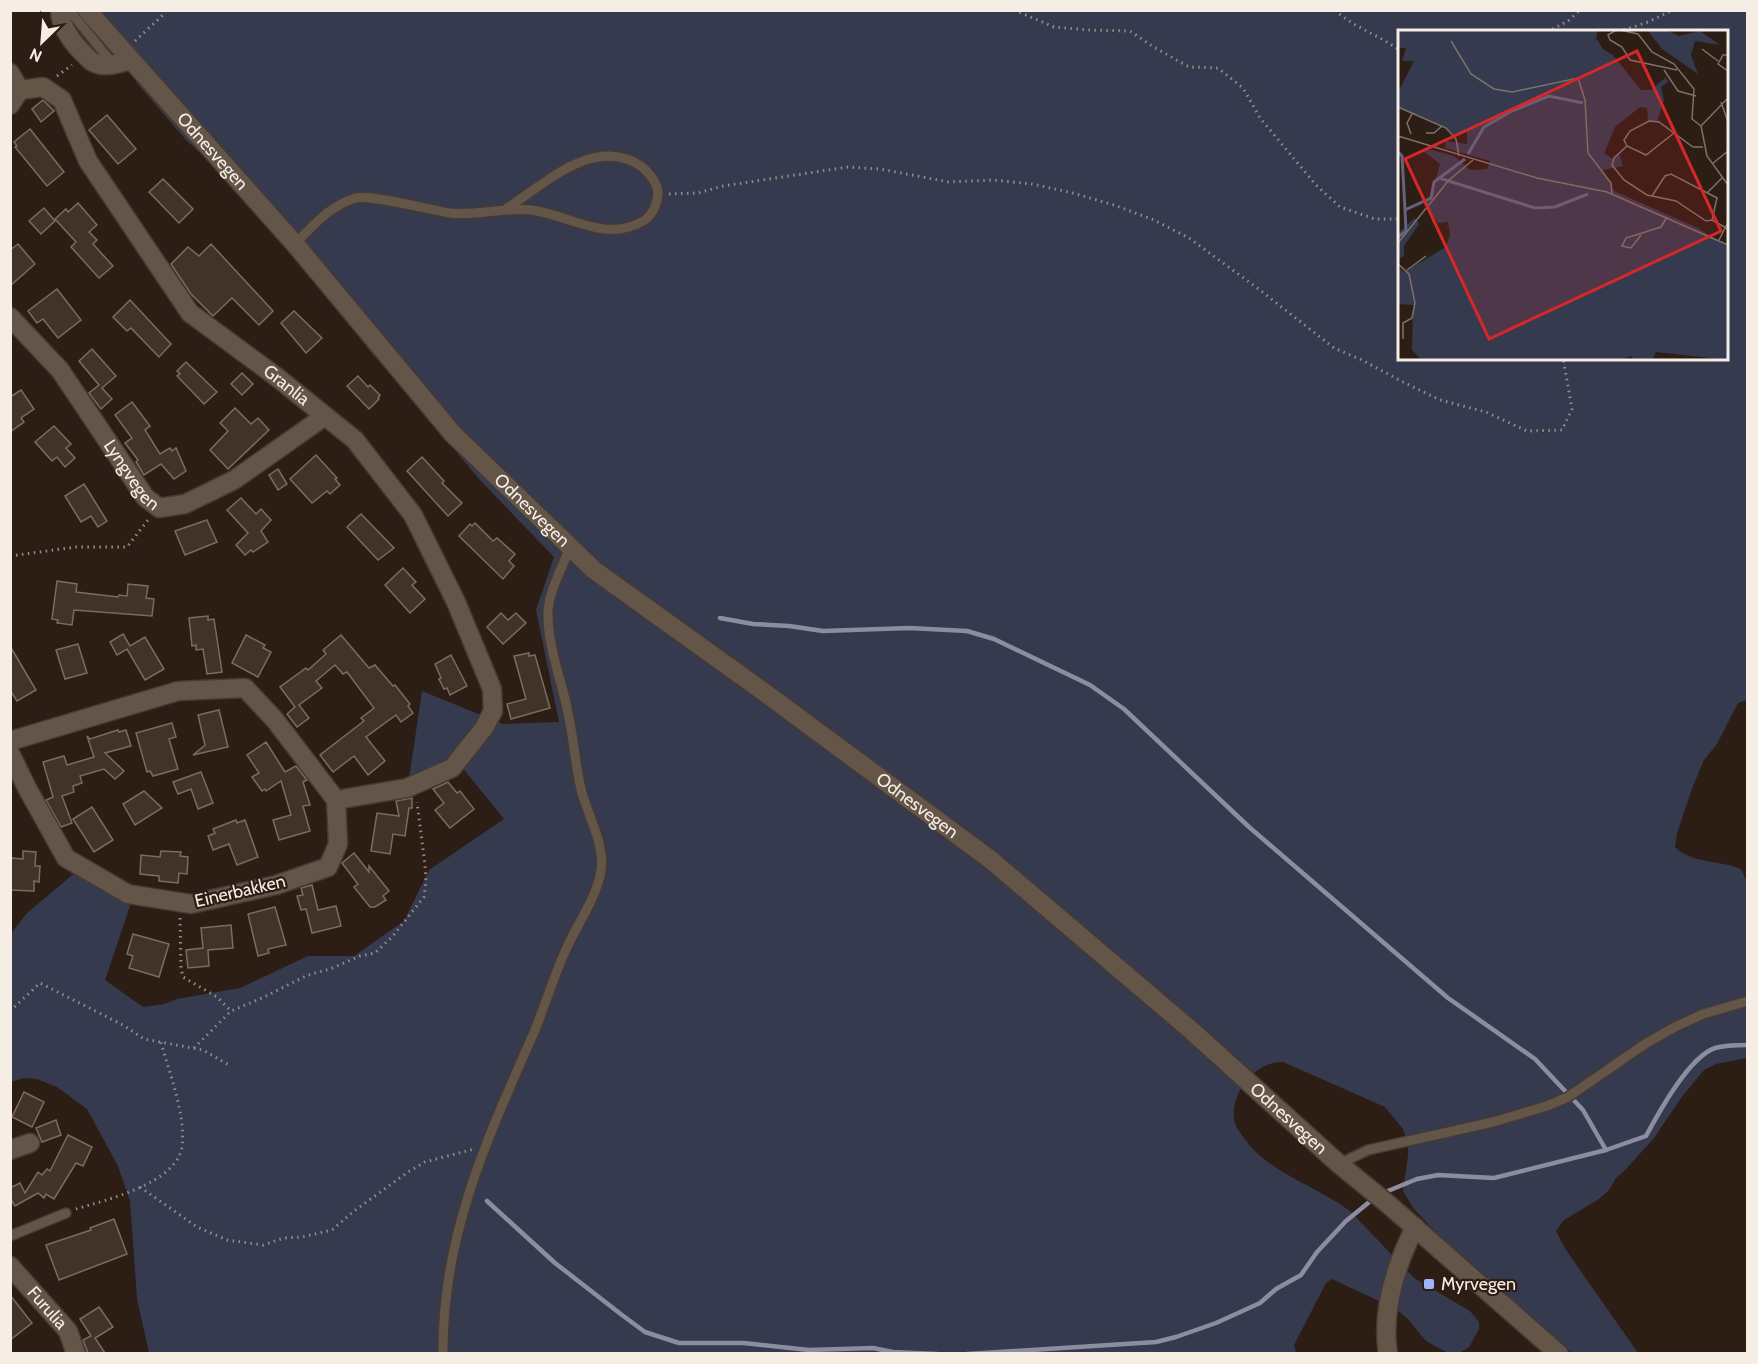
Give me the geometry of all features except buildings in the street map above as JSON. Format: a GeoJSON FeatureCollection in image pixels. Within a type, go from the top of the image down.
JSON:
{"type":"FeatureCollection","features":[{"type":"Feature","properties":{"kind":"street"},"geometry":{"type":"LineString","coordinates":[[60,10],[60,22],[64,30],[85,55],[96,64],[123,60]]}},
{"type":"Feature","properties":{"kind":"street","name":"Odnesvegen"},"geometry":{"type":"LineString","coordinates":[[87,10],[123,60],[295,244],[453,434],[594,570],[991,860],[1192,1031],[1339,1164],[1559,1353]]}},
{"type":"Feature","properties":{"kind":"street"},"geometry":{"type":"LineString","coordinates":[[10,74],[15,97]]}},
{"type":"Feature","properties":{"kind":"street","name":"Granlia"},"geometry":{"type":"LineString","coordinates":[[15,97],[43,87],[62,100],[88,161],[190,314],[278,378],[355,440],[413,515],[456,602],[492,689],[493,711],[484,728],[452,768],[416,784]]}},
{"type":"Feature","properties":{"kind":"street","name":"Lyngvegen"},"geometry":{"type":"LineString","coordinates":[[10,317],[60,369],[145,497],[159,508],[185,504],[234,480],[325,416]]}},
{"type":"Feature","properties":{"kind":"street"},"geometry":{"type":"LineString","coordinates":[[10,741],[178,691],[245,688],[275,720],[336,800],[407,788],[416,784]]}},
{"type":"Feature","properties":{"kind":"street","name":"Einerbakken"},"geometry":{"type":"LineString","coordinates":[[10,753],[66,858],[128,894],[181,903],[191,904],[276,885],[328,867],[338,844],[336,800]]}},
{"type":"Feature","properties":{"kind":"street"},"geometry":{"type":"LineString","coordinates":[[10,1150],[30,1143]]}},
{"type":"Feature","properties":{"kind":"street"},"geometry":{"type":"LineString","coordinates":[[1388,1353],[1387,1315],[1391,1293],[1404,1249],[1415,1227]]}},
{"type":"Feature","properties":{"kind":"street","name":"Furulia"},"geometry":{"type":"LineString","coordinates":[[10,1266],[68,1331],[76,1353]]}},
{"type":"Feature","properties":{"kind":"lane"},"geometry":{"type":"LineString","coordinates":[[69,10],[123,60]]}},
{"type":"Feature","properties":{"kind":"lane"},"geometry":{"type":"LineString","coordinates":[[295,244],[328,210],[358,197],[453,213],[477,213],[507,208],[533,210],[614,231],[631,227],[649,217],[658,194],[646,170],[625,158],[611,156],[589,159],[565,168],[507,208]]}},
{"type":"Feature","properties":{"kind":"lane"},"geometry":{"type":"LineString","coordinates":[[443,1353],[444,1314],[454,1244],[463,1210],[484,1147],[541,1014],[564,953],[601,873],[601,849],[575,768],[568,714],[552,648],[548,616],[549,604],[570,547]]}},
{"type":"Feature","properties":{"kind":"lane"},"geometry":{"type":"LineString","coordinates":[[1339,1164],[1368,1150],[1493,1122],[1547,1106],[1568,1097],[1645,1044],[1675,1027],[1703,1014],[1748,1001]]}},
{"type":"Feature","properties":{"kind":"lane"},"geometry":{"type":"LineString","coordinates":[[10,1236],[66,1213]]}},
{"type":"Feature","properties":{"kind":"path"},"geometry":{"type":"LineString","coordinates":[[123,60],[139,36],[165,13],[165,10]]}},
{"type":"Feature","properties":{"kind":"path"},"geometry":{"type":"LineString","coordinates":[[1014,10],[1054,27],[1130,31],[1189,67],[1218,68],[1243,88],[1260,117],[1316,185],[1340,207],[1375,219],[1398,219]]}},
{"type":"Feature","properties":{"kind":"path"},"geometry":{"type":"LineString","coordinates":[[1335,10],[1357,27],[1398,50]]}},
{"type":"Feature","properties":{"kind":"path"},"geometry":{"type":"LineString","coordinates":[[1550,30],[1568,21],[1580,10]]}},
{"type":"Feature","properties":{"kind":"path"},"geometry":{"type":"LineString","coordinates":[[1624,30],[1673,10]]}},
{"type":"Feature","properties":{"kind":"path"},"geometry":{"type":"LineString","coordinates":[[658,194],[698,193],[723,186],[848,167],[949,182],[993,180],[1032,184],[1114,205],[1154,220],[1189,238],[1334,348],[1440,400],[1486,412],[1527,431],[1562,430],[1572,409],[1563,360]]}},
{"type":"Feature","properties":{"kind":"path"},"geometry":{"type":"LineString","coordinates":[[10,556],[76,547],[127,547],[159,508]]}},
{"type":"Feature","properties":{"kind":"path"},"geometry":{"type":"LineString","coordinates":[[194,1048],[231,1011],[308,975],[330,969],[360,956],[375,953],[417,908],[424,897],[426,882],[416,784]]}},
{"type":"Feature","properties":{"kind":"path"},"geometry":{"type":"LineString","coordinates":[[181,903],[183,976],[217,997],[231,1011]]}},
{"type":"Feature","properties":{"kind":"path"},"geometry":{"type":"LineString","coordinates":[[10,1011],[40,983],[123,1025],[144,1039],[203,1050],[229,1065]]}},
{"type":"Feature","properties":{"kind":"path"},"geometry":{"type":"LineString","coordinates":[[66,1213],[140,1187],[156,1179],[173,1166],[182,1148],[182,1127],[161,1042]]}},
{"type":"Feature","properties":{"kind":"path"},"geometry":{"type":"LineString","coordinates":[[140,1187],[197,1227],[227,1240],[263,1245],[284,1238],[302,1237],[332,1230],[354,1211],[425,1162],[484,1147]]}},
{"type":"Feature","properties":{"kind":"shaded area"},"geometry":{"type":"Polygon","coordinates":[[[99,11],[1747,11],[1747,700],[1738,703],[1717,744],[1704,760],[1677,833],[1675,847],[1698,859],[1741,869],[1747,882],[1747,1058],[1716,1064],[1704,1070],[1681,1098],[1654,1138],[1616,1178],[1609,1190],[1599,1199],[1564,1220],[1556,1231],[1566,1250],[1638,1353],[1573,1353],[1563,1347],[1443,1240],[1414,1209],[1403,1191],[1408,1142],[1403,1129],[1385,1107],[1283,1062],[1273,1063],[1255,1072],[1241,1089],[1234,1108],[1234,1120],[1239,1131],[1254,1150],[1279,1170],[1350,1211],[1414,1278],[1470,1311],[1479,1322],[1479,1329],[1469,1347],[1459,1353],[1448,1353],[1426,1341],[1408,1319],[1396,1309],[1332,1279],[1326,1283],[1294,1345],[1296,1352],[1299,1353],[149,1353],[137,1299],[130,1201],[118,1166],[87,1109],[57,1087],[37,1079],[24,1078],[11,1082],[10,935],[27,913],[83,866],[134,894],[105,980],[143,1007],[240,988],[308,956],[354,956],[404,921],[429,870],[504,819],[453,756],[409,779],[422,691],[503,724],[559,722],[536,610],[554,557],[479,479],[373,355],[322,288],[213,164],[186,140],[136,82],[142,71],[141,63],[131,47],[99,11]]]}},
{"type":"Feature","properties":{"kind":"waterway"},"geometry":{"type":"LineString","coordinates":[[720,618],[753,624],[823,631],[909,628],[967,631],[994,639],[1090,685],[1124,709],[1249,827],[1448,998],[1535,1059],[1583,1110],[1606,1150]]}},
{"type":"Feature","properties":{"kind":"waterway"},"geometry":{"type":"LineString","coordinates":[[1383,1193],[1417,1179],[1438,1175],[1494,1178],[1606,1150],[1646,1136],[1685,1073],[1705,1053],[1715,1048],[1748,1045]]}},
{"type":"Feature","properties":{"kind":"waterway"},"geometry":{"type":"LineString","coordinates":[[967,1354],[1156,1342],[1216,1323],[1260,1303],[1276,1289],[1301,1275],[1317,1252],[1346,1221],[1373,1199]]}},
{"type":"Feature","properties":{"kind":"waterway"},"geometry":{"type":"LineString","coordinates":[[487,1201],[555,1263],[645,1332],[679,1343],[744,1343],[809,1350],[873,1348],[893,1352],[937,1354]]}},
{"type":"Feature","properties":{"kind":"place","name":"Myrvegen"},"geometry":{"type":"Point","coordinates":[1429,1284]}}]}
